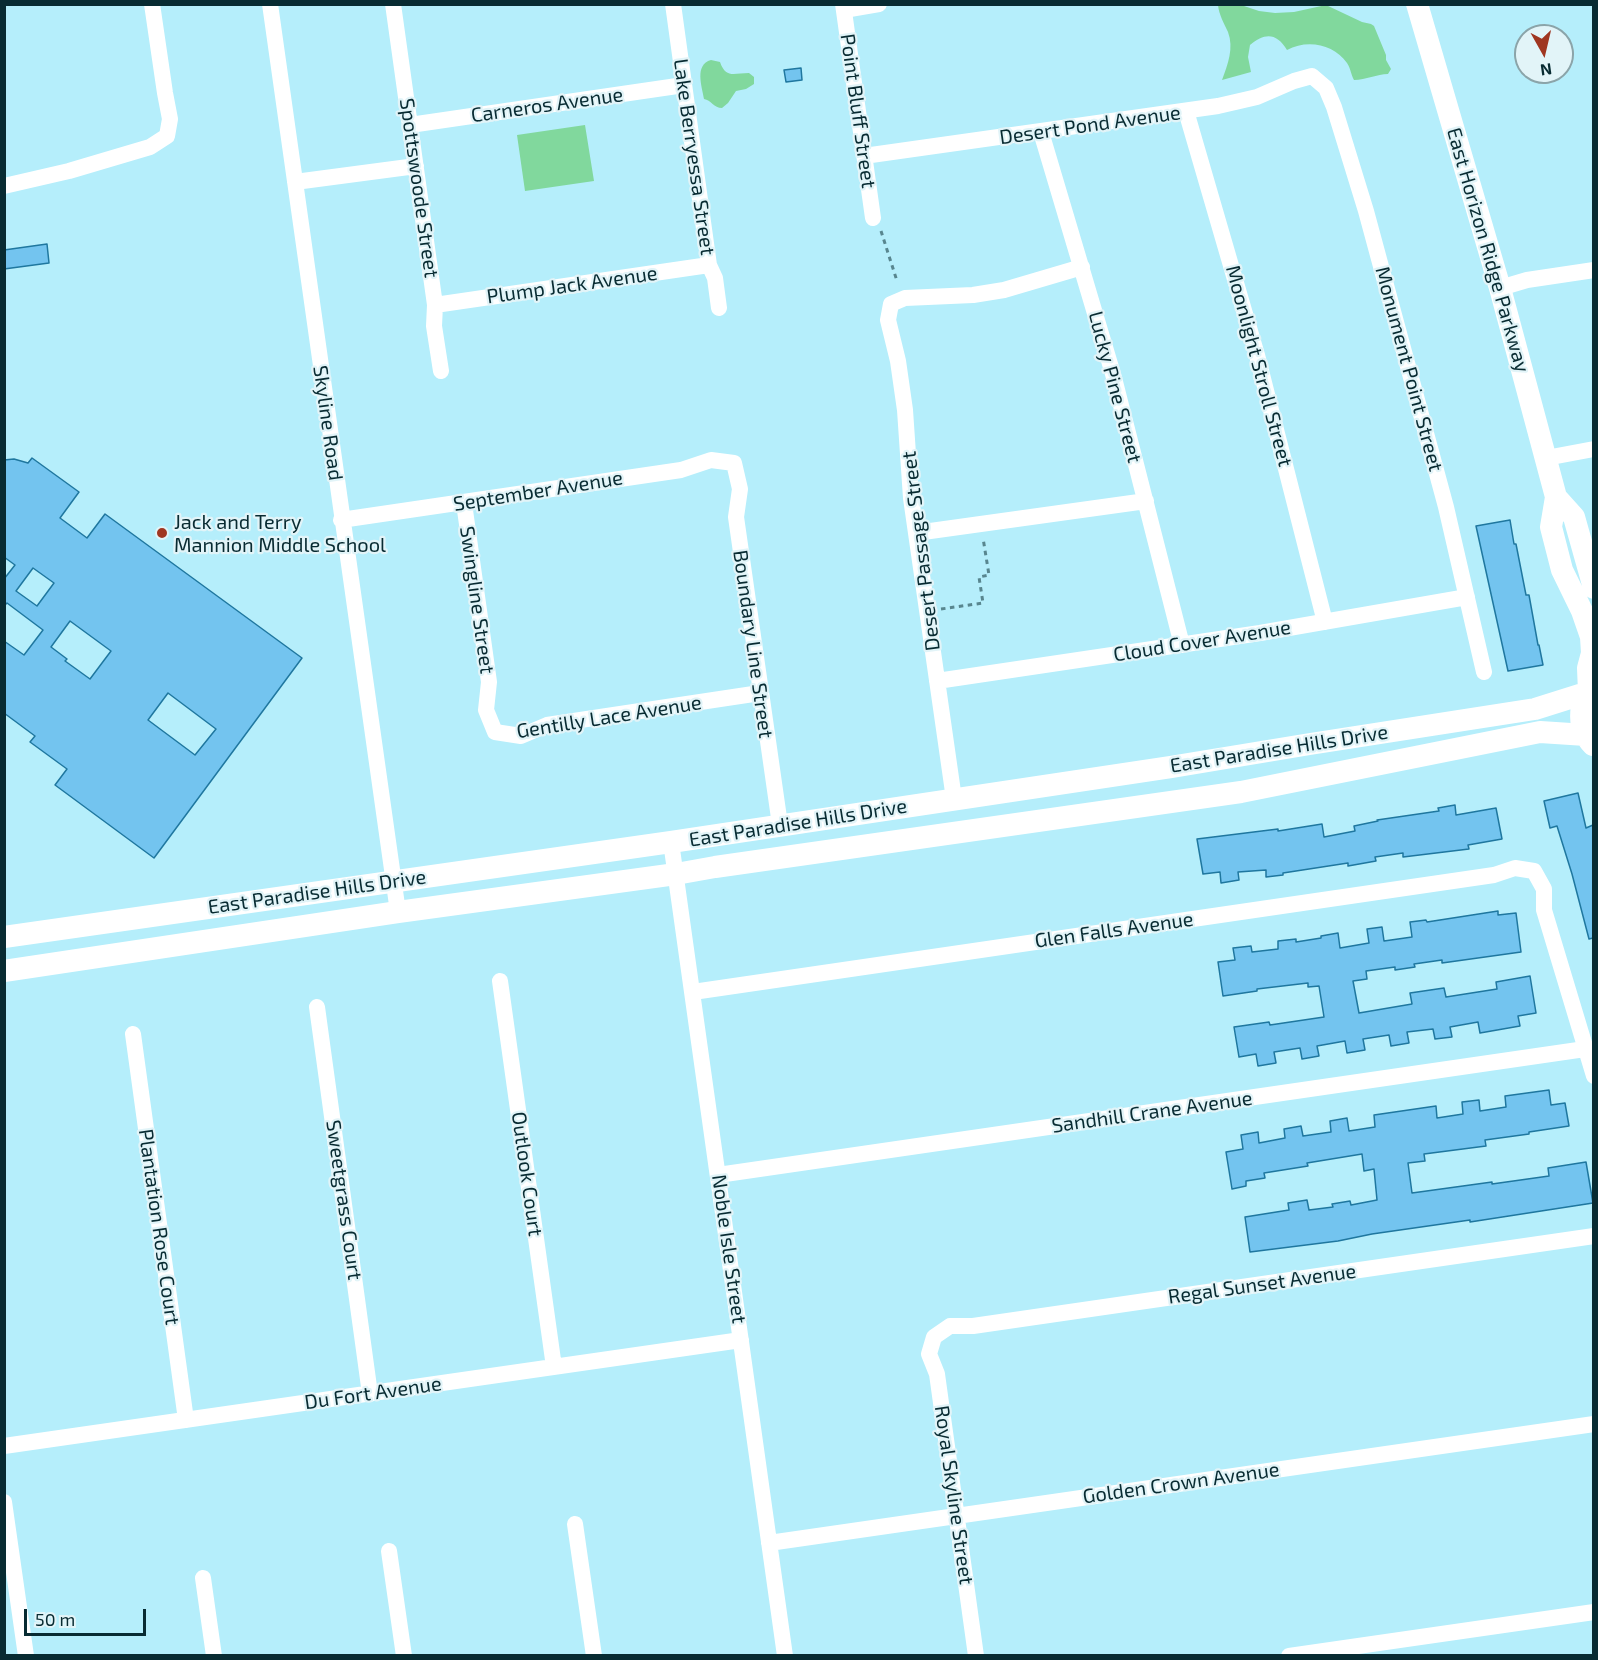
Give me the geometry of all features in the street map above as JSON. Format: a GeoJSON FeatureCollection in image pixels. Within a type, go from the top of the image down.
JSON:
{"type":"FeatureCollection","features":[{"type":"Feature","properties":{"kind":"main road","name":"East Horizon Ridge Parkway"},"geometry":{"type":"LineString","coordinates":[[1417,4],[1500,288],[1556,496],[1551,526],[1562,570],[1582,612],[1590,637],[1592,653],[1588,668],[1591,690],[1583,702],[1581,713],[1582,725],[1589,741]]}},
{"type":"Feature","properties":{"kind":"main road","name":"East Horizon Ridge Parkway"},"geometry":{"type":"LineString","coordinates":[[1556,496],[1574,517],[1593,588]]}},
{"type":"Feature","properties":{"kind":"main road","name":"East Paradise Hills Drive"},"geometry":{"type":"LineString","coordinates":[[4,937],[671,842],[1172,767],[1535,709],[1591,690]]}},
{"type":"Feature","properties":{"kind":"main road","name":"East Paradise Hills Drive"},"geometry":{"type":"LineString","coordinates":[[4,971],[398,912],[1241,792],[1540,732],[1589,741]]}},
{"type":"Feature","properties":{"kind":"street"},"geometry":{"type":"LineString","coordinates":[[4,186],[69,171],[150,147],[167,136],[170,119],[152,4]]}},
{"type":"Feature","properties":{"kind":"street","name":"Skyline Road"},"geometry":{"type":"LineString","coordinates":[[270,4],[398,912]]}},
{"type":"Feature","properties":{"kind":"street","name":"Spottswoode Street"},"geometry":{"type":"LineString","coordinates":[[393,4],[435,305],[434,326],[441,371]]}},
{"type":"Feature","properties":{"kind":"street","name":"Lake Berryessa Street"},"geometry":{"type":"LineString","coordinates":[[673,4],[710,265],[715,278],[719,308]]}},
{"type":"Feature","properties":{"kind":"street"},"geometry":{"type":"LineString","coordinates":[[843,7],[879,4]]}},
{"type":"Feature","properties":{"kind":"street","name":"Point Bluff Street"},"geometry":{"type":"LineString","coordinates":[[843,7],[864,156],[876,221]]}},
{"type":"Feature","properties":{"kind":"street","name":"Desert Pond Avenue"},"geometry":{"type":"LineString","coordinates":[[864,156],[1241,102],[1312,76]]}},
{"type":"Feature","properties":{"kind":"street","name":"Monument Point Street"},"geometry":{"type":"LineString","coordinates":[[1312,76],[1326,88],[1354,170],[1426,429],[1484,672]]}},
{"type":"Feature","properties":{"kind":"street","name":"Carneros Avenue"},"geometry":{"type":"LineString","coordinates":[[410,125],[684,85]]}},
{"type":"Feature","properties":{"kind":"street","name":"Moonlight Stroll Street"},"geometry":{"type":"LineString","coordinates":[[1186,111],[1254,345],[1325,622]]}},
{"type":"Feature","properties":{"kind":"street","name":"Lucky Pine Street"},"geometry":{"type":"LineString","coordinates":[[1041,132],[1113,374],[1182,645]]}},
{"type":"Feature","properties":{"kind":"street"},"geometry":{"type":"LineString","coordinates":[[295,182],[416,166]]}},
{"type":"Feature","properties":{"kind":"street","name":"Plump Jack Avenue"},"geometry":{"type":"LineString","coordinates":[[435,305],[710,265]]}},
{"type":"Feature","properties":{"kind":"street","name":"Desert Passage Street"},"geometry":{"type":"LineString","coordinates":[[954,799],[911,498],[905,410],[898,361],[888,320],[891,304],[904,298],[973,295],[1004,290],[1082,267]]}},
{"type":"Feature","properties":{"kind":"street"},"geometry":{"type":"LineString","coordinates":[[1500,288],[1527,280],[1593,270]]}},
{"type":"Feature","properties":{"kind":"street"},"geometry":{"type":"LineString","coordinates":[[1546,458],[1593,449]]}},
{"type":"Feature","properties":{"kind":"street","name":"September Avenue"},"geometry":{"type":"LineString","coordinates":[[341,520],[681,470],[711,459],[734,463]]}},
{"type":"Feature","properties":{"kind":"street","name":"Boundary Line Street"},"geometry":{"type":"LineString","coordinates":[[734,463],[741,489],[736,518],[780,825]]}},
{"type":"Feature","properties":{"kind":"street"},"geometry":{"type":"LineString","coordinates":[[916,533],[1146,501]]}},
{"type":"Feature","properties":{"kind":"street","name":"Swingline Street"},"geometry":{"type":"LineString","coordinates":[[464,503],[489,682],[486,710],[495,732]]}},
{"type":"Feature","properties":{"kind":"street","name":"Cloud Cover Avenue"},"geometry":{"type":"LineString","coordinates":[[937,681],[1182,645],[1467,597]]}},
{"type":"Feature","properties":{"kind":"street","name":"Gentilly Lace Avenue"},"geometry":{"type":"LineString","coordinates":[[495,732],[521,736],[546,725],[760,693]]}},
{"type":"Feature","properties":{"kind":"street","name":"Noble Isle Street"},"geometry":{"type":"LineString","coordinates":[[671,842],[785,1656]]}},
{"type":"Feature","properties":{"kind":"street","name":"Glen Falls Avenue"},"geometry":{"type":"LineString","coordinates":[[693,992],[1494,875],[1515,868],[1534,871],[1544,889],[1544,910],[1585,1049]]}},
{"type":"Feature","properties":{"kind":"street","name":"Outlook Court"},"geometry":{"type":"LineString","coordinates":[[500,981],[554,1367]]}},
{"type":"Feature","properties":{"kind":"street","name":"Sweetgrass Court"},"geometry":{"type":"LineString","coordinates":[[317,1007],[370,1394]]}},
{"type":"Feature","properties":{"kind":"street","name":"Plantation Rose Court"},"geometry":{"type":"LineString","coordinates":[[133,1034],[186,1420]]}},
{"type":"Feature","properties":{"kind":"street"},"geometry":{"type":"LineString","coordinates":[[1585,1049],[1593,1076]]}},
{"type":"Feature","properties":{"kind":"street","name":"Sandhill Crane Avenue"},"geometry":{"type":"LineString","coordinates":[[718,1175],[1585,1049]]}},
{"type":"Feature","properties":{"kind":"street","name":"Regal Sunset Avenue"},"geometry":{"type":"LineString","coordinates":[[934,1337],[950,1326],[973,1326],[1593,1236]]}},
{"type":"Feature","properties":{"kind":"street","name":"Royal Skyline Street"},"geometry":{"type":"LineString","coordinates":[[934,1337],[929,1354],[937,1374],[976,1656]]}},
{"type":"Feature","properties":{"kind":"street","name":"Du Fort Avenue"},"geometry":{"type":"LineString","coordinates":[[4,1446],[741,1340]]}},
{"type":"Feature","properties":{"kind":"street","name":"Golden Crown Avenue"},"geometry":{"type":"LineString","coordinates":[[769,1543],[1593,1424]]}},
{"type":"Feature","properties":{"kind":"street"},"geometry":{"type":"LineString","coordinates":[[4,1502],[26,1656]]}},
{"type":"Feature","properties":{"kind":"street"},"geometry":{"type":"LineString","coordinates":[[575,1524],[594,1656]]}},
{"type":"Feature","properties":{"kind":"street"},"geometry":{"type":"LineString","coordinates":[[389,1551],[404,1656]]}},
{"type":"Feature","properties":{"kind":"street"},"geometry":{"type":"LineString","coordinates":[[203,1578],[214,1656]]}},
{"type":"Feature","properties":{"kind":"street"},"geometry":{"type":"LineString","coordinates":[[1289,1656],[1593,1612]]}},
{"type":"Feature","properties":{"kind":"path"},"geometry":{"type":"LineString","coordinates":[[876,221],[897,280]]}},
{"type":"Feature","properties":{"kind":"path"},"geometry":{"type":"LineString","coordinates":[[937,609],[983,603],[978,577],[989,574],[982,532]]}},
{"type":"Feature","properties":{"kind":"green space"},"geometry":{"type":"Polygon","coordinates":[[[1218,5],[1241,5],[1275,13],[1294,12],[1326,5],[1374,26],[1391,69],[1388,74],[1354,80],[1347,63],[1335,51],[1311,44],[1287,50],[1279,40],[1266,36],[1250,45],[1248,57],[1251,72],[1222,80],[1228,62],[1230,38],[1218,5]]]}},
{"type":"Feature","properties":{"kind":"green space"},"geometry":{"type":"Polygon","coordinates":[[[711,60],[720,62],[728,73],[749,73],[754,77],[754,84],[736,91],[722,108],[704,99],[701,71],[702,66],[711,60]]]}},
{"type":"Feature","properties":{"kind":"green space"},"geometry":{"type":"Polygon","coordinates":[[[585,125],[594,181],[525,191],[517,135],[585,125]]]}},
{"type":"Feature","properties":{"kind":"building"},"geometry":{"type":"Polygon","coordinates":[[[801,68],[802,80],[786,82],[784,70],[801,68]]]}},
{"type":"Feature","properties":{"kind":"building"},"geometry":{"type":"Polygon","coordinates":[[[47,244],[49,263],[4,269],[4,250],[47,244]]]}},
{"type":"Feature","properties":{"kind":"building"},"geometry":{"type":"Polygon","coordinates":[[[32,458],[79,492],[60,518],[87,538],[105,514],[302,658],[154,858],[55,785],[67,769],[30,742],[35,736],[4,713],[4,641],[24,655],[43,630],[7,603],[4,606],[4,579],[15,565],[4,557],[4,460],[14,459],[28,463],[32,458]],[[33,568],[16,591],[37,606],[54,583],[33,568]],[[70,621],[51,647],[67,659],[65,661],[90,679],[111,651],[70,621]],[[168,693],[148,720],[195,755],[216,729],[168,693]]]}},
{"type":"Feature","properties":{"kind":"building"},"geometry":{"type":"Polygon","coordinates":[[[1510,520],[1526,595],[1529,595],[1543,665],[1508,671],[1476,526],[1510,520]]]}},
{"type":"Feature","properties":{"kind":"building"},"geometry":{"type":"Polygon","coordinates":[[[1578,793],[1586,828],[1593,825],[1593,938],[1589,939],[1557,826],[1550,828],[1544,801],[1578,793]]]}},
{"type":"Feature","properties":{"kind":"building"},"geometry":{"type":"Polygon","coordinates":[[[1455,805],[1456,815],[1496,808],[1502,839],[1468,845],[1469,849],[1403,857],[1403,853],[1375,857],[1376,861],[1348,866],[1348,863],[1283,873],[1283,875],[1266,877],[1266,870],[1238,872],[1239,880],[1221,883],[1220,872],[1203,874],[1197,839],[1322,824],[1324,837],[1355,831],[1354,826],[1377,820],[1439,811],[1438,808],[1455,805]]]}},
{"type":"Feature","properties":{"kind":"building"},"geometry":{"type":"Polygon","coordinates":[[[1498,911],[1498,915],[1516,913],[1521,952],[1442,963],[1442,960],[1414,964],[1415,967],[1395,970],[1395,967],[1366,971],[1367,979],[1353,981],[1359,1013],[1412,1004],[1410,993],[1444,988],[1446,997],[1497,989],[1496,982],[1530,976],[1536,1013],[1518,1016],[1520,1026],[1480,1033],[1478,1022],[1450,1027],[1452,1037],[1435,1039],[1433,1029],[1407,1032],[1409,1043],[1391,1046],[1389,1035],[1363,1039],[1365,1050],[1347,1053],[1345,1041],[1317,1046],[1319,1056],[1302,1059],[1300,1048],[1274,1052],[1276,1063],[1258,1066],[1256,1054],[1239,1057],[1234,1027],[1269,1022],[1270,1025],[1324,1017],[1319,986],[1308,987],[1308,983],[1223,996],[1218,962],[1235,960],[1233,948],[1251,946],[1252,952],[1278,949],[1278,941],[1296,939],[1296,942],[1338,933],[1340,948],[1369,943],[1367,929],[1382,927],[1384,941],[1412,937],[1410,922],[1426,920],[1427,922],[1498,911]]]}},
{"type":"Feature","properties":{"kind":"building"},"geometry":{"type":"Polygon","coordinates":[[[1549,1090],[1551,1105],[1565,1103],[1569,1126],[1485,1140],[1486,1146],[1424,1154],[1425,1161],[1408,1163],[1412,1193],[1549,1176],[1548,1168],[1586,1162],[1593,1203],[1250,1252],[1245,1217],[1289,1210],[1288,1203],[1307,1200],[1309,1210],[1333,1207],[1332,1204],[1350,1201],[1351,1205],[1377,1200],[1374,1169],[1364,1171],[1362,1154],[1264,1173],[1265,1178],[1246,1181],[1246,1186],[1232,1189],[1226,1152],[1243,1149],[1241,1135],[1258,1132],[1259,1143],[1285,1138],[1284,1129],[1301,1126],[1303,1136],[1331,1132],[1330,1121],[1347,1118],[1349,1131],[1375,1127],[1374,1115],[1436,1106],[1437,1118],[1463,1114],[1462,1102],[1479,1100],[1480,1111],[1506,1107],[1505,1096],[1549,1090]]]}},
{"type":"Feature","properties":{"kind":"place","name":"Jack and Terry Mannion Middle School"},"geometry":{"type":"Point","coordinates":[162,533]}}]}
